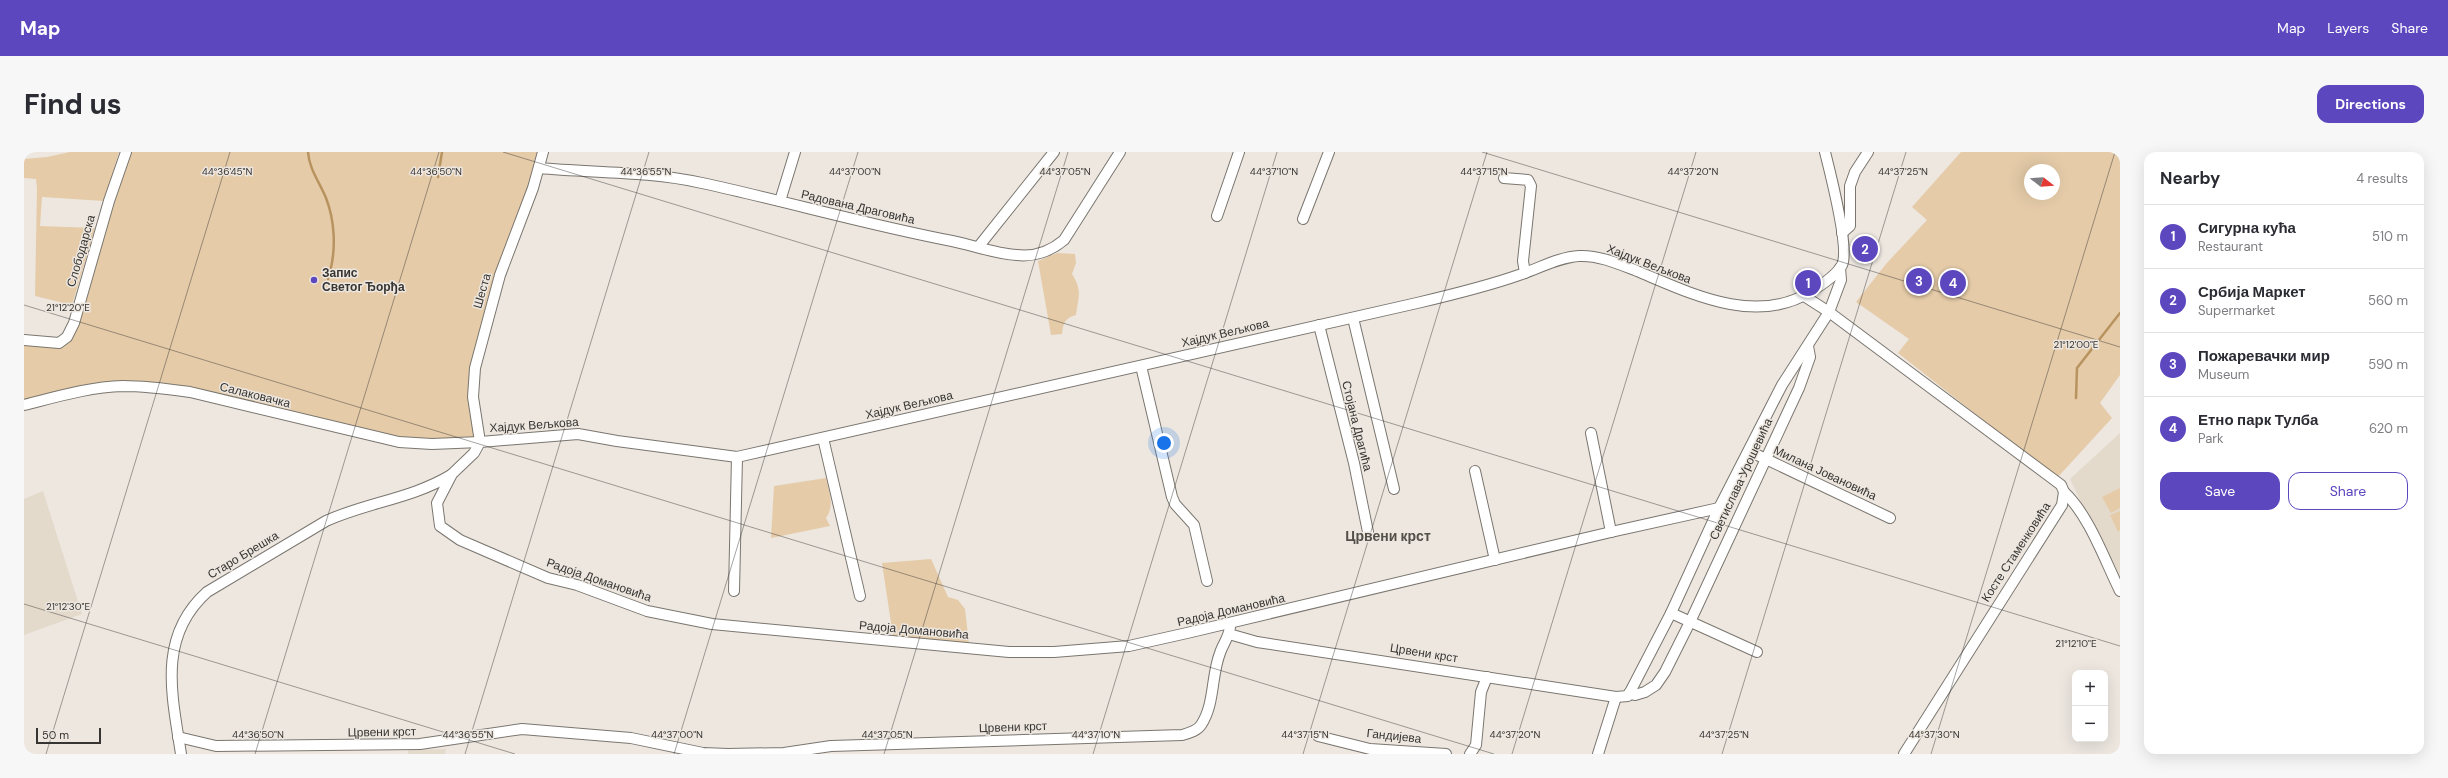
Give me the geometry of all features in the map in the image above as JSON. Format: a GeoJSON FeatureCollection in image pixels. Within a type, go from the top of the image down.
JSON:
{"type":"FeatureCollection","features":[{"type":"Feature","properties":{"kind":"street","name":"Слободарска"},"geometry":{"type":"LineString","coordinates":[[24,340],[59,343],[67,337],[74,323],[109,202],[126,152]]}},
{"type":"Feature","properties":{"kind":"street","name":"Шеста"},"geometry":{"type":"LineString","coordinates":[[480,442],[473,397],[475,368],[500,275],[539,168],[543,152]]}},
{"type":"Feature","properties":{"kind":"street"},"geometry":{"type":"LineString","coordinates":[[780,201],[795,152]]}},
{"type":"Feature","properties":{"kind":"street"},"geometry":{"type":"LineString","coordinates":[[979,246],[1054,152]]}},
{"type":"Feature","properties":{"kind":"street","name":"Радована Драговића"},"geometry":{"type":"LineString","coordinates":[[539,168],[645,174],[699,182],[881,227],[979,246],[1008,254],[1026,256],[1057,246],[1064,240],[1087,207],[1120,152]]}},
{"type":"Feature","properties":{"kind":"street"},"geometry":{"type":"LineString","coordinates":[[1217,216],[1239,152]]}},
{"type":"Feature","properties":{"kind":"street"},"geometry":{"type":"LineString","coordinates":[[1302,219],[1329,152]]}},
{"type":"Feature","properties":{"kind":"street"},"geometry":{"type":"LineString","coordinates":[[1825,152],[1842,233],[1844,258],[1840,268]]}},
{"type":"Feature","properties":{"kind":"street"},"geometry":{"type":"LineString","coordinates":[[1842,233],[1850,226],[1850,186],[1855,172],[1868,152]]}},
{"type":"Feature","properties":{"kind":"street"},"geometry":{"type":"LineString","coordinates":[[1504,178],[1528,180],[1531,186],[1524,261],[1525,272]]}},
{"type":"Feature","properties":{"kind":"street","name":"Хајдук Вељкова"},"geometry":{"type":"LineString","coordinates":[[480,442],[578,434],[617,441],[737,457],[1353,318],[1474,289],[1578,256],[1594,257],[1612,261],[1707,300],[1757,307],[1780,304],[1804,296],[1840,268]]}},
{"type":"Feature","properties":{"kind":"street","name":"Светислава Урошевића"},"geometry":{"type":"LineString","coordinates":[[1616,697],[1622,698],[1630,693],[1671,613],[1719,508],[1793,365],[1808,346],[1829,312],[1841,280],[1840,268]]}},
{"type":"Feature","properties":{"kind":"street"},"geometry":{"type":"LineString","coordinates":[[1804,296],[1829,312],[2061,485],[2064,492],[2072,499],[2093,535],[2120,591]]}},
{"type":"Feature","properties":{"kind":"street"},"geometry":{"type":"LineString","coordinates":[[1353,318],[1394,489]]}},
{"type":"Feature","properties":{"kind":"street","name":"Стојана Драгића"},"geometry":{"type":"LineString","coordinates":[[1319,325],[1354,463],[1368,532]]}},
{"type":"Feature","properties":{"kind":"street","name":"Светислава Урошевића"},"geometry":{"type":"LineString","coordinates":[[1630,693],[1635,694],[1645,692],[1656,685],[1690,622],[1808,365],[1810,357],[1808,346]]}},
{"type":"Feature","properties":{"kind":"street"},"geometry":{"type":"LineString","coordinates":[[1141,366],[1172,497],[1175,504],[1194,525],[1207,581]]}},
{"type":"Feature","properties":{"kind":"street","name":"Салаковачка"},"geometry":{"type":"LineString","coordinates":[[24,405],[62,395],[102,388],[131,386],[160,388],[190,392],[399,442],[432,444],[480,442]]}},
{"type":"Feature","properties":{"kind":"street"},"geometry":{"type":"LineString","coordinates":[[1591,433],[1611,532]]}},
{"type":"Feature","properties":{"kind":"street"},"geometry":{"type":"LineString","coordinates":[[823,438],[860,596]]}},
{"type":"Feature","properties":{"kind":"street","name":"Радоја Домановића"},"geometry":{"type":"LineString","coordinates":[[480,442],[474,453],[452,474],[438,498],[436,507],[440,526],[453,536],[548,578],[577,585],[647,611],[671,616],[758,629],[1009,652],[1054,652],[1129,646],[1611,532],[1719,508]]}},
{"type":"Feature","properties":{"kind":"street","name":"Милана Јовановића"},"geometry":{"type":"LineString","coordinates":[[1749,452],[1890,518]]}},
{"type":"Feature","properties":{"kind":"street"},"geometry":{"type":"LineString","coordinates":[[734,591],[737,457]]}},
{"type":"Feature","properties":{"kind":"street"},"geometry":{"type":"LineString","coordinates":[[1475,471],[1495,560]]}},
{"type":"Feature","properties":{"kind":"street","name":"Старо Брешка"},"geometry":{"type":"LineString","coordinates":[[181,754],[172,694],[172,657],[180,628],[194,604],[213,589],[326,521],[346,512],[418,492],[452,474]]}},
{"type":"Feature","properties":{"kind":"street","name":"Косте Стаменковића"},"geometry":{"type":"LineString","coordinates":[[1904,754],[2062,505],[2064,492]]}},
{"type":"Feature","properties":{"kind":"street"},"geometry":{"type":"LineString","coordinates":[[1671,613],[1757,652]]}},
{"type":"Feature","properties":{"kind":"street","name":"Црвени крст"},"geometry":{"type":"LineString","coordinates":[[178,737],[216,746],[420,744],[522,729],[631,738],[703,753],[728,754],[784,753],[831,746],[1182,735],[1196,730],[1204,719],[1209,708],[1220,654],[1230,634],[1230,623]]}},
{"type":"Feature","properties":{"kind":"street","name":"Црвени крст"},"geometry":{"type":"LineString","coordinates":[[1230,634],[1257,642],[1616,697]]}},
{"type":"Feature","properties":{"kind":"street"},"geometry":{"type":"LineString","coordinates":[[1470,754],[1476,745],[1482,692],[1487,677]]}},
{"type":"Feature","properties":{"kind":"street"},"geometry":{"type":"LineString","coordinates":[[1598,754],[1616,697]]}},
{"type":"Feature","properties":{"kind":"street","name":"Гандијева"},"geometry":{"type":"LineString","coordinates":[[1318,736],[1370,749],[1446,754]]}},
{"type":"Feature","properties":{"kind":"shaded area"},"geometry":{"type":"Polygon","coordinates":[[[70,152],[119,152],[104,201],[42,197],[40,226],[95,228],[72,305],[35,296],[37,189],[36,179],[24,178],[24,159],[47,157],[70,152]]]}},
{"type":"Feature","properties":{"kind":"shaded area"},"geometry":{"type":"Polygon","coordinates":[[[126,152],[543,152],[475,368],[480,442],[432,444],[225,401],[131,386],[24,405],[24,340],[59,343],[67,337],[126,152]]]}},
{"type":"Feature","properties":{"kind":"shaded area"},"geometry":{"type":"Polygon","coordinates":[[[1961,152],[2120,152],[2120,375],[2100,403],[2112,418],[2057,478],[1898,353],[1909,339],[1856,302],[1886,264],[1927,220],[1912,207],[1961,152]]]}},
{"type":"Feature","properties":{"kind":"shaded area"},"geometry":{"type":"Polygon","coordinates":[[[1057,253],[1075,254],[1076,263],[1072,274],[1078,285],[1079,294],[1076,315],[1067,319],[1063,327],[1062,334],[1051,335],[1038,261],[1057,253]]]}},
{"type":"Feature","properties":{"kind":"shaded area"},"geometry":{"type":"Polygon","coordinates":[[[2120,433],[2120,584],[2070,479],[2120,433]]]}},
{"type":"Feature","properties":{"kind":"shaded area"},"geometry":{"type":"Polygon","coordinates":[[[826,478],[831,503],[829,513],[826,518],[830,526],[771,538],[774,486],[826,478]]]}},
{"type":"Feature","properties":{"kind":"shaded area"},"geometry":{"type":"Polygon","coordinates":[[[2120,488],[2120,508],[2111,513],[2102,497],[2120,488]]]}},
{"type":"Feature","properties":{"kind":"shaded area"},"geometry":{"type":"Polygon","coordinates":[[[43,491],[82,614],[24,635],[24,499],[43,491]]]}},
{"type":"Feature","properties":{"kind":"shaded area"},"geometry":{"type":"Polygon","coordinates":[[[2120,511],[2120,530],[2118,532],[2110,515],[2120,511]]]}},
{"type":"Feature","properties":{"kind":"shaded area"},"geometry":{"type":"Polygon","coordinates":[[[931,559],[948,597],[958,600],[965,609],[969,644],[893,636],[882,563],[931,559]]]}},
{"type":"Feature","properties":{"kind":"shaded area"},"geometry":{"type":"Polygon","coordinates":[[[446,749],[445,754],[408,754],[408,750],[446,749]]]}},
{"type":"Feature","properties":{"kind":"waterway"},"geometry":{"type":"LineString","coordinates":[[308,152],[310,164],[326,198],[333,225],[334,245],[330,272]]}},
{"type":"Feature","properties":{"kind":"waterway"},"geometry":{"type":"LineString","coordinates":[[438,177],[442,152]]}},
{"type":"Feature","properties":{"kind":"waterway"},"geometry":{"type":"LineString","coordinates":[[2076,398],[2077,368],[2120,313]]}},
{"type":"Feature","properties":{"kind":"place","name":"Србија Маркет"},"geometry":{"type":"Point","coordinates":[1865,249]}},
{"type":"Feature","properties":{"kind":"place","name":"Запис Светог Ђорђа"},"geometry":{"type":"Point","coordinates":[314,280]}},
{"type":"Feature","properties":{"kind":"place","name":"Пожаревачки мир"},"geometry":{"type":"Point","coordinates":[1919,281]}},
{"type":"Feature","properties":{"kind":"place","name":"Сигурна кућа"},"geometry":{"type":"Point","coordinates":[1808,283]}},
{"type":"Feature","properties":{"kind":"place","name":"Етно парк Тулба"},"geometry":{"type":"Point","coordinates":[1953,283]}},
{"type":"Feature","properties":{"kind":"district","name":"Црвени крст"},"geometry":{"type":"Point","coordinates":[1388,536]}}]}
